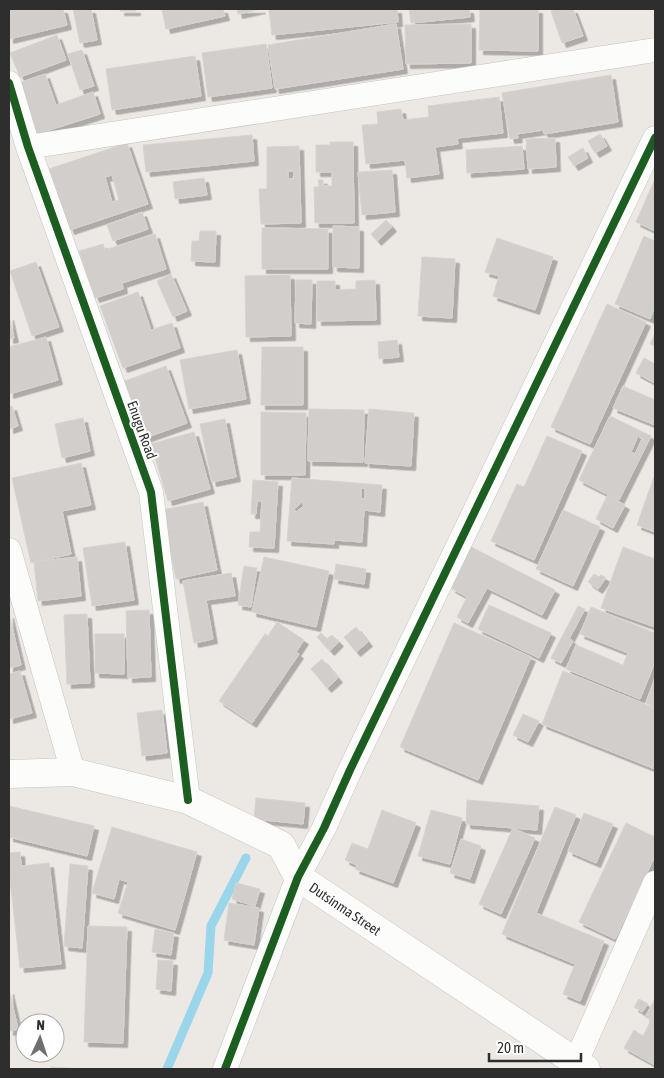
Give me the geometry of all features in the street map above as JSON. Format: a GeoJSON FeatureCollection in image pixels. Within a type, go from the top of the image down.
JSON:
{"type":"FeatureCollection","features":[{"type":"Feature","properties":{"kind":"street"},"geometry":{"type":"LineString","coordinates":[[28,147],[655,50]]}},
{"type":"Feature","properties":{"kind":"street","name":"Enugu Road"},"geometry":{"type":"LineString","coordinates":[[9,83],[28,147],[151,492],[188,800]]}},
{"type":"Feature","properties":{"kind":"street"},"geometry":{"type":"LineString","coordinates":[[225,1069],[298,877],[324,828],[350,770],[655,138]]}},
{"type":"Feature","properties":{"kind":"street"},"geometry":{"type":"LineString","coordinates":[[9,550],[73,772]]}},
{"type":"Feature","properties":{"kind":"street","name":"Dutsinma Street"},"geometry":{"type":"LineString","coordinates":[[9,774],[73,772],[188,800],[242,825],[280,845],[298,877],[581,1066]]}},
{"type":"Feature","properties":{"kind":"street"},"geometry":{"type":"LineString","coordinates":[[581,1066],[655,884]]}},
{"type":"Feature","properties":{"kind":"building"},"geometry":{"type":"Polygon","coordinates":[[[9,9],[63,9],[67,25],[9,39],[9,9]]]}},
{"type":"Feature","properties":{"kind":"building"},"geometry":{"type":"Polygon","coordinates":[[[73,9],[91,9],[97,40],[80,43],[73,9]]]}},
{"type":"Feature","properties":{"kind":"building"},"geometry":{"type":"Polygon","coordinates":[[[120,9],[136,9],[136,11],[120,11],[120,9]]]}},
{"type":"Feature","properties":{"kind":"building"},"geometry":{"type":"Polygon","coordinates":[[[162,9],[223,9],[225,16],[166,29],[162,9]]]}},
{"type":"Feature","properties":{"kind":"building"},"geometry":{"type":"Polygon","coordinates":[[[237,9],[261,9],[238,14],[237,9]]]}},
{"type":"Feature","properties":{"kind":"building"},"geometry":{"type":"Polygon","coordinates":[[[397,9],[398,22],[272,35],[269,10],[397,9]]]}},
{"type":"Feature","properties":{"kind":"building"},"geometry":{"type":"Polygon","coordinates":[[[409,9],[469,9],[470,17],[411,23],[409,9]]]}},
{"type":"Feature","properties":{"kind":"building"},"geometry":{"type":"Polygon","coordinates":[[[480,9],[538,9],[538,51],[479,50],[480,9]]]}},
{"type":"Feature","properties":{"kind":"building"},"geometry":{"type":"Polygon","coordinates":[[[573,9],[583,36],[562,43],[551,11],[573,9]]]}},
{"type":"Feature","properties":{"kind":"building"},"geometry":{"type":"Polygon","coordinates":[[[396,24],[403,69],[275,89],[268,45],[396,24]]]}},
{"type":"Feature","properties":{"kind":"building"},"geometry":{"type":"Polygon","coordinates":[[[471,24],[471,63],[406,64],[405,25],[471,24]]]}},
{"type":"Feature","properties":{"kind":"building"},"geometry":{"type":"Polygon","coordinates":[[[57,35],[66,60],[20,77],[10,53],[57,35]]]}},
{"type":"Feature","properties":{"kind":"building"},"geometry":{"type":"Polygon","coordinates":[[[266,44],[272,88],[208,97],[202,53],[266,44]]]}},
{"type":"Feature","properties":{"kind":"building"},"geometry":{"type":"Polygon","coordinates":[[[82,50],[94,86],[80,90],[68,54],[82,50]]]}},
{"type":"Feature","properties":{"kind":"building"},"geometry":{"type":"Polygon","coordinates":[[[195,56],[201,96],[112,110],[106,69],[195,56]]]}},
{"type":"Feature","properties":{"kind":"building"},"geometry":{"type":"Polygon","coordinates":[[[45,74],[56,105],[93,92],[100,114],[37,134],[27,102],[16,84],[45,74]]]}},
{"type":"Feature","properties":{"kind":"building"},"geometry":{"type":"Polygon","coordinates":[[[611,75],[618,122],[544,134],[543,130],[517,134],[518,138],[510,139],[502,93],[611,75]]]}},
{"type":"Feature","properties":{"kind":"building"},"geometry":{"type":"Polygon","coordinates":[[[499,97],[503,133],[457,138],[458,144],[435,147],[439,174],[407,178],[405,160],[366,164],[362,125],[378,124],[377,112],[401,109],[403,120],[429,117],[428,106],[499,97]]]}},
{"type":"Feature","properties":{"kind":"building"},"geometry":{"type":"Polygon","coordinates":[[[600,134],[607,146],[595,153],[588,141],[600,134]]]}},
{"type":"Feature","properties":{"kind":"building"},"geometry":{"type":"Polygon","coordinates":[[[252,135],[254,161],[146,172],[143,145],[252,135]]]}},
{"type":"Feature","properties":{"kind":"building"},"geometry":{"type":"Polygon","coordinates":[[[555,138],[556,167],[528,169],[526,139],[555,138]]]}},
{"type":"Feature","properties":{"kind":"building"},"geometry":{"type":"Polygon","coordinates":[[[330,142],[353,142],[354,223],[315,223],[314,187],[319,187],[318,180],[323,180],[323,186],[332,186],[332,172],[316,172],[316,145],[330,145],[330,142]]]}},
{"type":"Feature","properties":{"kind":"building"},"geometry":{"type":"Polygon","coordinates":[[[127,143],[148,204],[70,230],[49,169],[127,143]],[[112,175],[105,177],[112,202],[119,200],[112,175]]]}},
{"type":"Feature","properties":{"kind":"building"},"geometry":{"type":"Polygon","coordinates":[[[299,146],[301,223],[261,224],[259,189],[267,189],[267,147],[299,146]],[[288,171],[288,179],[294,179],[294,171],[288,171]]]}},
{"type":"Feature","properties":{"kind":"building"},"geometry":{"type":"Polygon","coordinates":[[[522,146],[524,169],[467,173],[466,150],[522,146]]]}},
{"type":"Feature","properties":{"kind":"building"},"geometry":{"type":"Polygon","coordinates":[[[583,148],[588,158],[574,166],[568,157],[583,148]]]}},
{"type":"Feature","properties":{"kind":"building"},"geometry":{"type":"Polygon","coordinates":[[[392,170],[395,212],[362,215],[358,172],[392,170]]]}},
{"type":"Feature","properties":{"kind":"building"},"geometry":{"type":"Polygon","coordinates":[[[204,178],[207,195],[175,199],[173,182],[204,178]]]}},
{"type":"Feature","properties":{"kind":"building"},"geometry":{"type":"Polygon","coordinates":[[[655,179],[655,231],[636,222],[655,179]]]}},
{"type":"Feature","properties":{"kind":"building"},"geometry":{"type":"Polygon","coordinates":[[[142,212],[148,229],[113,241],[107,225],[142,212]]]}},
{"type":"Feature","properties":{"kind":"building"},"geometry":{"type":"Polygon","coordinates":[[[386,220],[392,227],[377,241],[371,234],[386,220]]]}},
{"type":"Feature","properties":{"kind":"building"},"geometry":{"type":"Polygon","coordinates":[[[333,226],[359,227],[359,268],[333,267],[333,226]]]}},
{"type":"Feature","properties":{"kind":"building"},"geometry":{"type":"Polygon","coordinates":[[[262,228],[328,229],[328,269],[262,269],[262,228]]]}},
{"type":"Feature","properties":{"kind":"building"},"geometry":{"type":"Polygon","coordinates":[[[200,231],[216,231],[215,262],[191,261],[192,241],[199,241],[200,231]]]}},
{"type":"Feature","properties":{"kind":"building"},"geometry":{"type":"Polygon","coordinates":[[[155,234],[166,269],[122,283],[123,289],[95,298],[79,251],[103,244],[105,250],[155,234]]]}},
{"type":"Feature","properties":{"kind":"building"},"geometry":{"type":"Polygon","coordinates":[[[644,236],[655,241],[655,306],[650,319],[615,304],[644,236]]]}},
{"type":"Feature","properties":{"kind":"building"},"geometry":{"type":"Polygon","coordinates":[[[497,238],[553,257],[535,310],[493,296],[499,276],[485,272],[497,238]]]}},
{"type":"Feature","properties":{"kind":"building"},"geometry":{"type":"Polygon","coordinates":[[[422,257],[455,259],[452,318],[418,316],[422,257]]]}},
{"type":"Feature","properties":{"kind":"building"},"geometry":{"type":"Polygon","coordinates":[[[36,262],[59,327],[32,336],[10,271],[36,262]]]}},
{"type":"Feature","properties":{"kind":"building"},"geometry":{"type":"Polygon","coordinates":[[[171,274],[187,311],[173,317],[157,281],[171,274]]]}},
{"type":"Feature","properties":{"kind":"building"},"geometry":{"type":"Polygon","coordinates":[[[290,275],[291,336],[246,337],[245,276],[290,275]]]}},
{"type":"Feature","properties":{"kind":"building"},"geometry":{"type":"Polygon","coordinates":[[[296,280],[312,280],[311,324],[295,323],[296,280]]]}},
{"type":"Feature","properties":{"kind":"building"},"geometry":{"type":"Polygon","coordinates":[[[375,280],[376,320],[317,321],[317,281],[335,281],[335,290],[356,289],[356,281],[375,280]]]}},
{"type":"Feature","properties":{"kind":"building"},"geometry":{"type":"Polygon","coordinates":[[[138,292],[151,330],[172,323],[180,348],[123,368],[100,306],[138,292]]]}},
{"type":"Feature","properties":{"kind":"building"},"geometry":{"type":"Polygon","coordinates":[[[607,304],[646,322],[590,444],[551,427],[607,304]]]}},
{"type":"Feature","properties":{"kind":"building"},"geometry":{"type":"Polygon","coordinates":[[[9,316],[14,338],[9,339],[9,316]]]}},
{"type":"Feature","properties":{"kind":"building"},"geometry":{"type":"Polygon","coordinates":[[[655,333],[655,346],[650,344],[655,333]]]}},
{"type":"Feature","properties":{"kind":"building"},"geometry":{"type":"Polygon","coordinates":[[[46,337],[58,380],[9,394],[9,347],[46,337]]]}},
{"type":"Feature","properties":{"kind":"building"},"geometry":{"type":"Polygon","coordinates":[[[397,340],[399,357],[379,359],[378,342],[397,340]]]}},
{"type":"Feature","properties":{"kind":"building"},"geometry":{"type":"Polygon","coordinates":[[[262,347],[303,347],[303,405],[261,405],[262,347]]]}},
{"type":"Feature","properties":{"kind":"building"},"geometry":{"type":"Polygon","coordinates":[[[237,350],[246,399],[189,409],[180,360],[237,350]]]}},
{"type":"Feature","properties":{"kind":"building"},"geometry":{"type":"Polygon","coordinates":[[[644,358],[655,364],[655,383],[636,373],[644,358]]]}},
{"type":"Feature","properties":{"kind":"building"},"geometry":{"type":"Polygon","coordinates":[[[166,366],[187,423],[142,439],[122,382],[166,366]]]}},
{"type":"Feature","properties":{"kind":"building"},"geometry":{"type":"Polygon","coordinates":[[[623,386],[655,400],[655,425],[613,408],[623,386]]]}},
{"type":"Feature","properties":{"kind":"building"},"geometry":{"type":"Polygon","coordinates":[[[12,406],[18,426],[9,429],[9,407],[12,406]]]}},
{"type":"Feature","properties":{"kind":"building"},"geometry":{"type":"Polygon","coordinates":[[[309,409],[364,410],[363,462],[308,461],[309,409]]]}},
{"type":"Feature","properties":{"kind":"building"},"geometry":{"type":"Polygon","coordinates":[[[369,409],[414,413],[411,466],[365,463],[369,409]]]}},
{"type":"Feature","properties":{"kind":"building"},"geometry":{"type":"Polygon","coordinates":[[[261,412],[306,413],[305,475],[261,475],[261,412]]]}},
{"type":"Feature","properties":{"kind":"building"},"geometry":{"type":"Polygon","coordinates":[[[610,416],[651,436],[619,500],[579,480],[610,416]],[[638,436],[631,452],[635,454],[642,439],[638,436]]]}},
{"type":"Feature","properties":{"kind":"building"},"geometry":{"type":"Polygon","coordinates":[[[83,418],[90,451],[62,458],[55,424],[83,418]]]}},
{"type":"Feature","properties":{"kind":"building"},"geometry":{"type":"Polygon","coordinates":[[[225,419],[236,477],[212,482],[200,424],[225,419]]]}},
{"type":"Feature","properties":{"kind":"building"},"geometry":{"type":"Polygon","coordinates":[[[194,432],[210,489],[168,501],[151,444],[194,432]]]}},
{"type":"Feature","properties":{"kind":"building"},"geometry":{"type":"Polygon","coordinates":[[[547,436],[582,451],[534,560],[491,541],[517,484],[524,487],[547,436]]]}},
{"type":"Feature","properties":{"kind":"building"},"geometry":{"type":"Polygon","coordinates":[[[81,463],[91,505],[62,511],[71,554],[31,563],[12,478],[81,463]]]}},
{"type":"Feature","properties":{"kind":"building"},"geometry":{"type":"Polygon","coordinates":[[[655,477],[655,532],[637,525],[655,477]]]}},
{"type":"Feature","properties":{"kind":"building"},"geometry":{"type":"Polygon","coordinates":[[[292,478],[382,485],[380,512],[364,510],[362,542],[334,540],[334,544],[287,541],[292,478]],[[361,488],[361,499],[365,499],[365,488],[361,488]],[[302,502],[294,509],[296,512],[304,506],[302,502]]]}},
{"type":"Feature","properties":{"kind":"building"},"geometry":{"type":"Polygon","coordinates":[[[253,480],[278,482],[274,548],[249,547],[250,532],[260,532],[262,501],[257,501],[256,514],[251,514],[253,480]]]}},
{"type":"Feature","properties":{"kind":"building"},"geometry":{"type":"Polygon","coordinates":[[[607,496],[625,505],[613,528],[596,519],[607,496]]]}},
{"type":"Feature","properties":{"kind":"building"},"geometry":{"type":"Polygon","coordinates":[[[203,502],[217,570],[176,579],[162,510],[203,502]]]}},
{"type":"Feature","properties":{"kind":"building"},"geometry":{"type":"Polygon","coordinates":[[[563,510],[600,527],[573,586],[536,569],[563,510]]]}},
{"type":"Feature","properties":{"kind":"building"},"geometry":{"type":"Polygon","coordinates":[[[125,542],[134,600],[92,606],[83,548],[125,542]]]}},
{"type":"Feature","properties":{"kind":"building"},"geometry":{"type":"Polygon","coordinates":[[[471,547],[555,590],[542,615],[487,588],[468,623],[457,617],[467,597],[451,588],[471,547]]]}},
{"type":"Feature","properties":{"kind":"building"},"geometry":{"type":"Polygon","coordinates":[[[623,547],[655,559],[655,627],[601,608],[623,547]]]}},
{"type":"Feature","properties":{"kind":"building"},"geometry":{"type":"Polygon","coordinates":[[[77,557],[81,596],[38,601],[34,562],[77,557]]]}},
{"type":"Feature","properties":{"kind":"building"},"geometry":{"type":"Polygon","coordinates":[[[264,557],[329,571],[316,627],[252,612],[264,557]]]}},
{"type":"Feature","properties":{"kind":"building"},"geometry":{"type":"Polygon","coordinates":[[[336,564],[366,569],[364,584],[334,579],[336,564]]]}},
{"type":"Feature","properties":{"kind":"building"},"geometry":{"type":"Polygon","coordinates":[[[244,566],[257,568],[251,607],[238,605],[244,566]]]}},
{"type":"Feature","properties":{"kind":"building"},"geometry":{"type":"Polygon","coordinates":[[[231,573],[235,596],[206,600],[213,639],[194,643],[183,581],[231,573]]]}},
{"type":"Feature","properties":{"kind":"building"},"geometry":{"type":"Polygon","coordinates":[[[594,574],[606,578],[598,589],[588,582],[594,574]]]}},
{"type":"Feature","properties":{"kind":"building"},"geometry":{"type":"Polygon","coordinates":[[[489,605],[551,633],[539,658],[478,629],[489,605]]]}},
{"type":"Feature","properties":{"kind":"building"},"geometry":{"type":"Polygon","coordinates":[[[578,606],[585,609],[569,639],[573,641],[561,663],[551,658],[578,606]]]}},
{"type":"Feature","properties":{"kind":"building"},"geometry":{"type":"Polygon","coordinates":[[[591,607],[655,633],[655,662],[640,699],[566,669],[576,645],[623,665],[628,653],[580,634],[591,607]]]}},
{"type":"Feature","properties":{"kind":"building"},"geometry":{"type":"Polygon","coordinates":[[[149,610],[151,677],[128,678],[126,611],[149,610]]]}},
{"type":"Feature","properties":{"kind":"building"},"geometry":{"type":"Polygon","coordinates":[[[9,614],[21,665],[9,668],[9,614]]]}},
{"type":"Feature","properties":{"kind":"building"},"geometry":{"type":"Polygon","coordinates":[[[87,614],[90,683],[67,684],[64,615],[87,614]]]}},
{"type":"Feature","properties":{"kind":"building"},"geometry":{"type":"Polygon","coordinates":[[[277,622],[304,640],[296,652],[299,654],[252,723],[219,701],[265,634],[268,636],[277,622]]]}},
{"type":"Feature","properties":{"kind":"building"},"geometry":{"type":"Polygon","coordinates":[[[454,623],[531,657],[478,780],[400,747],[454,623]]]}},
{"type":"Feature","properties":{"kind":"building"},"geometry":{"type":"Polygon","coordinates":[[[356,627],[368,642],[356,652],[344,637],[356,627]]]}},
{"type":"Feature","properties":{"kind":"building"},"geometry":{"type":"Polygon","coordinates":[[[321,633],[327,639],[332,635],[339,642],[330,651],[317,637],[321,633]]]}},
{"type":"Feature","properties":{"kind":"building"},"geometry":{"type":"Polygon","coordinates":[[[95,634],[124,634],[124,674],[95,673],[95,634]]]}},
{"type":"Feature","properties":{"kind":"building"},"geometry":{"type":"Polygon","coordinates":[[[322,659],[338,678],[327,688],[311,669],[322,659]]]}},
{"type":"Feature","properties":{"kind":"building"},"geometry":{"type":"Polygon","coordinates":[[[20,671],[32,713],[9,719],[9,674],[20,671]]]}},
{"type":"Feature","properties":{"kind":"building"},"geometry":{"type":"Polygon","coordinates":[[[563,671],[655,708],[655,769],[542,724],[563,671]]]}},
{"type":"Feature","properties":{"kind":"building"},"geometry":{"type":"Polygon","coordinates":[[[655,678],[655,707],[646,703],[655,678]]]}},
{"type":"Feature","properties":{"kind":"building"},"geometry":{"type":"Polygon","coordinates":[[[162,710],[167,753],[142,756],[137,713],[162,710]]]}},
{"type":"Feature","properties":{"kind":"building"},"geometry":{"type":"Polygon","coordinates":[[[523,714],[539,721],[528,742],[513,735],[523,714]]]}},
{"type":"Feature","properties":{"kind":"building"},"geometry":{"type":"Polygon","coordinates":[[[256,798],[305,803],[303,824],[254,819],[256,798]]]}},
{"type":"Feature","properties":{"kind":"building"},"geometry":{"type":"Polygon","coordinates":[[[467,800],[539,806],[537,830],[466,824],[467,800]]]}},
{"type":"Feature","properties":{"kind":"building"},"geometry":{"type":"Polygon","coordinates":[[[9,806],[94,826],[87,856],[9,837],[9,806]]]}},
{"type":"Feature","properties":{"kind":"building"},"geometry":{"type":"Polygon","coordinates":[[[555,807],[576,815],[536,913],[604,941],[580,1001],[563,994],[575,964],[502,934],[555,807]]]}},
{"type":"Feature","properties":{"kind":"building"},"geometry":{"type":"Polygon","coordinates":[[[382,810],[416,823],[393,883],[355,869],[357,865],[345,860],[352,843],[368,849],[382,810]]]}},
{"type":"Feature","properties":{"kind":"building"},"geometry":{"type":"Polygon","coordinates":[[[431,810],[462,818],[450,864],[418,856],[431,810]]]}},
{"type":"Feature","properties":{"kind":"building"},"geometry":{"type":"Polygon","coordinates":[[[584,813],[613,824],[596,863],[568,851],[584,813]]]}},
{"type":"Feature","properties":{"kind":"building"},"geometry":{"type":"Polygon","coordinates":[[[626,823],[655,837],[655,856],[615,939],[579,922],[626,823]]]}},
{"type":"Feature","properties":{"kind":"building"},"geometry":{"type":"Polygon","coordinates":[[[112,827],[197,852],[175,930],[118,913],[128,882],[119,879],[114,899],[92,893],[112,827]]]}},
{"type":"Feature","properties":{"kind":"building"},"geometry":{"type":"Polygon","coordinates":[[[513,828],[535,838],[501,914],[479,904],[513,828]]]}},
{"type":"Feature","properties":{"kind":"building"},"geometry":{"type":"Polygon","coordinates":[[[461,839],[481,846],[470,879],[450,873],[461,839]]]}},
{"type":"Feature","properties":{"kind":"building"},"geometry":{"type":"Polygon","coordinates":[[[20,852],[21,866],[49,863],[61,964],[20,968],[9,871],[9,853],[20,852]]]}},
{"type":"Feature","properties":{"kind":"building"},"geometry":{"type":"Polygon","coordinates":[[[70,864],[88,866],[82,948],[64,946],[70,864]]]}},
{"type":"Feature","properties":{"kind":"building"},"geometry":{"type":"Polygon","coordinates":[[[236,883],[260,889],[255,906],[232,899],[236,883]]]}},
{"type":"Feature","properties":{"kind":"building"},"geometry":{"type":"Polygon","coordinates":[[[229,903],[259,908],[254,945],[224,940],[229,903]]]}},
{"type":"Feature","properties":{"kind":"building"},"geometry":{"type":"Polygon","coordinates":[[[88,926],[127,927],[123,1043],[84,1042],[88,926]]]}},
{"type":"Feature","properties":{"kind":"building"},"geometry":{"type":"Polygon","coordinates":[[[155,929],[174,933],[171,955],[152,952],[155,929]]]}},
{"type":"Feature","properties":{"kind":"building"},"geometry":{"type":"Polygon","coordinates":[[[158,960],[173,961],[171,991],[156,989],[158,960]]]}},
{"type":"Feature","properties":{"kind":"building"},"geometry":{"type":"Polygon","coordinates":[[[9,990],[15,1016],[15,1030],[9,1031],[9,990]]]}},
{"type":"Feature","properties":{"kind":"building"},"geometry":{"type":"Polygon","coordinates":[[[639,999],[648,1004],[642,1012],[634,1007],[639,999]]]}},
{"type":"Feature","properties":{"kind":"building"},"geometry":{"type":"Polygon","coordinates":[[[655,999],[655,1065],[624,1048],[634,1030],[643,1036],[651,1020],[645,1017],[655,999]]]}},
{"type":"Feature","properties":{"kind":"building"},"geometry":{"type":"Polygon","coordinates":[[[51,1067],[85,1069],[51,1069],[51,1067]]]}},
{"type":"Feature","properties":{"kind":"waterway"},"geometry":{"type":"LineString","coordinates":[[167,1069],[208,973],[211,926],[246,858]]}},
{"type":"Feature","properties":{"kind":"cycle path"},"geometry":{"type":"LineString","coordinates":[[9,83],[28,147],[151,492],[188,800]]}},
{"type":"Feature","properties":{"kind":"cycle path"},"geometry":{"type":"LineString","coordinates":[[225,1069],[298,877],[324,828],[350,770],[655,138]]}}]}
